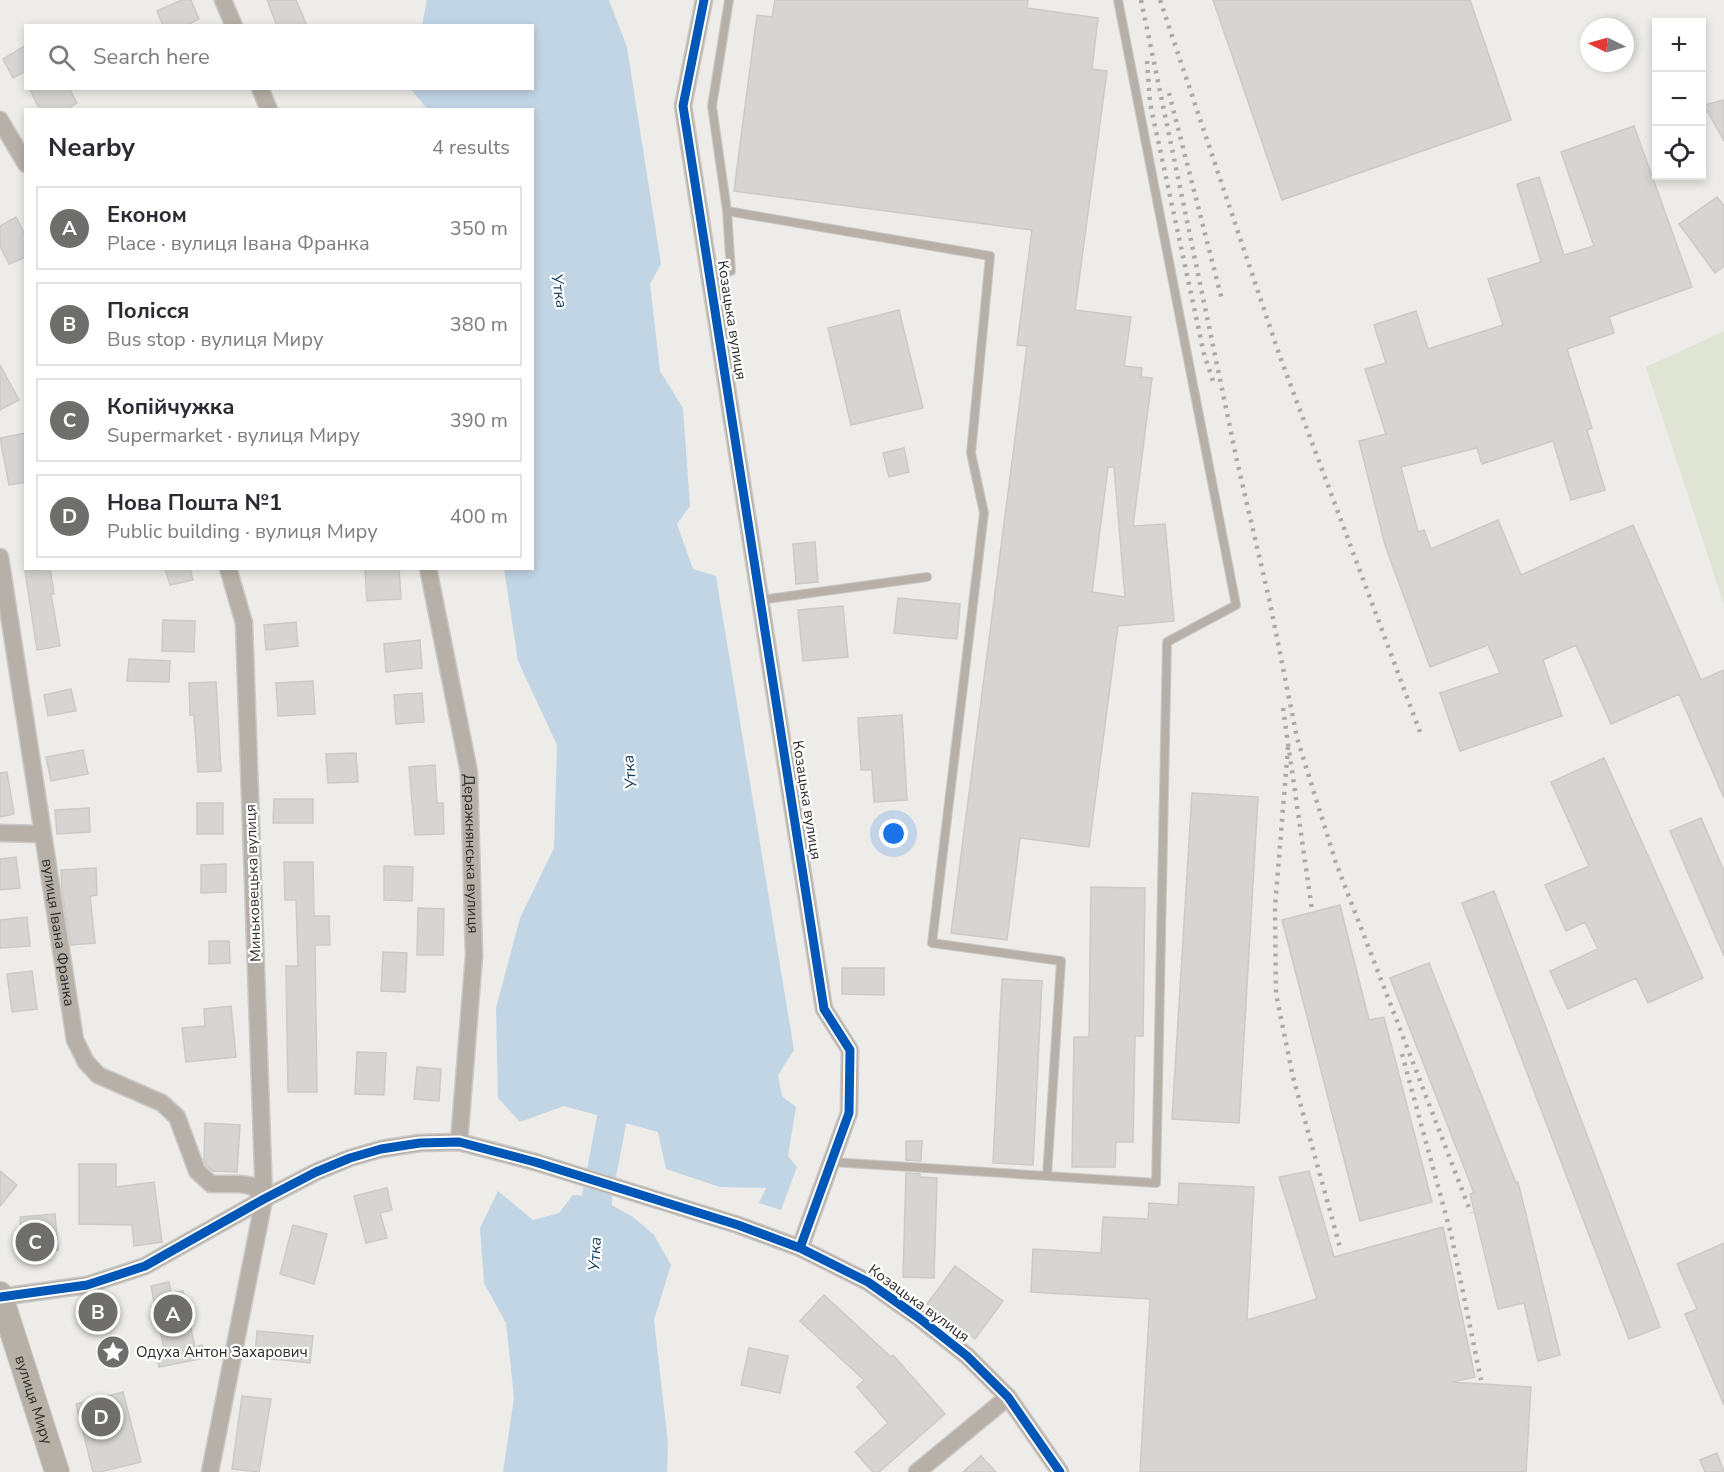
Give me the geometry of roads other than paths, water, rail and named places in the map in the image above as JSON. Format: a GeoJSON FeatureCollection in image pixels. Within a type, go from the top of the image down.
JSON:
{"type":"FeatureCollection","features":[{"type":"Feature","properties":{"kind":"main road","name":"вулиця Миру"},"geometry":{"type":"LineString","coordinates":[[0,1296],[57,1472]]}},
{"type":"Feature","properties":{"kind":"street"},"geometry":{"type":"LineString","coordinates":[[223,0],[233,24]]}},
{"type":"Feature","properties":{"kind":"street","name":"Козацька вулиця"},"geometry":{"type":"LineString","coordinates":[[704,0],[683,106],[824,1009],[850,1050],[849,1113],[800,1248],[868,1282],[967,1356],[1008,1397],[1060,1472]]}},
{"type":"Feature","properties":{"kind":"street"},"geometry":{"type":"LineString","coordinates":[[261,90],[268,108]]}},
{"type":"Feature","properties":{"kind":"street"},"geometry":{"type":"LineString","coordinates":[[0,120],[24,161]]}},
{"type":"Feature","properties":{"kind":"street","name":"вулиця Івана Франка"},"geometry":{"type":"LineString","coordinates":[[0,558],[75,1040],[86,1062],[98,1075],[162,1103],[177,1117],[197,1171],[211,1184],[253,1186],[264,1199]]}},
{"type":"Feature","properties":{"kind":"street","name":"Миньковецька вулиця"},"geometry":{"type":"LineString","coordinates":[[209,1472],[264,1199],[244,622],[229,570]]}},
{"type":"Feature","properties":{"kind":"street","name":"Деражнянська вулиця"},"geometry":{"type":"LineString","coordinates":[[428,570],[470,772],[474,956],[459,1142]]}},
{"type":"Feature","properties":{"kind":"street"},"geometry":{"type":"LineString","coordinates":[[0,833],[42,834]]}},
{"type":"Feature","properties":{"kind":"street"},"geometry":{"type":"LineString","coordinates":[[0,1296],[87,1285],[145,1266],[264,1199],[324,1169],[381,1149],[420,1143],[459,1142],[536,1162],[738,1225],[800,1248]]}},
{"type":"Feature","properties":{"kind":"street"},"geometry":{"type":"LineString","coordinates":[[917,1472],[1008,1397]]}},
{"type":"Feature","properties":{"kind":"lane"},"geometry":{"type":"LineString","coordinates":[[710,279],[732,271],[728,211],[712,106],[729,0]]}},
{"type":"Feature","properties":{"kind":"lane"},"geometry":{"type":"LineString","coordinates":[[832,1162],[1156,1183],[1167,642],[1236,605],[1118,0]]}},
{"type":"Feature","properties":{"kind":"lane"},"geometry":{"type":"LineString","coordinates":[[728,211],[990,256],[971,453],[984,513],[932,943],[1061,961],[1047,1176]]}},
{"type":"Feature","properties":{"kind":"lane"},"geometry":{"type":"LineString","coordinates":[[760,600],[927,577]]}},
{"type":"Feature","properties":{"kind":"water"},"geometry":{"type":"Polygon","coordinates":[[[427,0],[609,0],[627,47],[661,264],[650,284],[660,371],[683,408],[690,506],[677,524],[693,569],[716,576],[794,1050],[778,1075],[782,1096],[796,1107],[788,1156],[797,1167],[781,1210],[759,1203],[766,1188],[720,1187],[666,1169],[658,1132],[564,1106],[520,1122],[498,1098],[496,1008],[520,918],[554,848],[557,745],[518,661],[504,570],[534,570],[534,108],[426,108],[412,90],[534,90],[534,24],[422,24],[427,0]]]}},
{"type":"Feature","properties":{"kind":"water"},"geometry":{"type":"Polygon","coordinates":[[[498,1191],[533,1220],[559,1213],[573,1195],[597,1197],[633,1217],[654,1235],[671,1265],[654,1320],[668,1443],[667,1472],[503,1472],[514,1398],[506,1323],[484,1283],[480,1228],[498,1191]]]}},
{"type":"Feature","properties":{"kind":"waterway","name":"Утка"},"geometry":{"type":"LineString","coordinates":[[595,1238],[597,1197],[619,1081]]}},
{"type":"Feature","properties":{"kind":"railway"},"geometry":{"type":"LineString","coordinates":[[1141,0],[1297,738],[1336,863],[1471,1213]]}},
{"type":"Feature","properties":{"kind":"railway"},"geometry":{"type":"LineString","coordinates":[[1160,0],[1279,354],[1420,732]]}},
{"type":"Feature","properties":{"kind":"railway"},"geometry":{"type":"LineString","coordinates":[[1147,61],[1150,103],[1204,354],[1213,381]]}},
{"type":"Feature","properties":{"kind":"railway"},"geometry":{"type":"LineString","coordinates":[[1169,93],[1222,300]]}},
{"type":"Feature","properties":{"kind":"railway"},"geometry":{"type":"LineString","coordinates":[[1283,708],[1312,910]]}},
{"type":"Feature","properties":{"kind":"railway"},"geometry":{"type":"LineString","coordinates":[[1288,747],[1275,907],[1276,994],[1293,1077],[1341,1251]]}},
{"type":"Feature","properties":{"kind":"railway"},"geometry":{"type":"LineString","coordinates":[[1402,1054],[1451,1234],[1481,1380]]}},
{"type":"Feature","properties":{"kind":"place","name":"Копійчужка"},"geometry":{"type":"Point","coordinates":[35,1242]}},
{"type":"Feature","properties":{"kind":"place","name":"Полісся"},"geometry":{"type":"Point","coordinates":[98,1312]}},
{"type":"Feature","properties":{"kind":"place","name":"Економ"},"geometry":{"type":"Point","coordinates":[173,1314]}},
{"type":"Feature","properties":{"kind":"place","name":"Одуха Антон Захарович"},"geometry":{"type":"Point","coordinates":[113,1352]}},
{"type":"Feature","properties":{"kind":"place","name":"Нова Пошта №1"},"geometry":{"type":"Point","coordinates":[101,1417]}}]}
